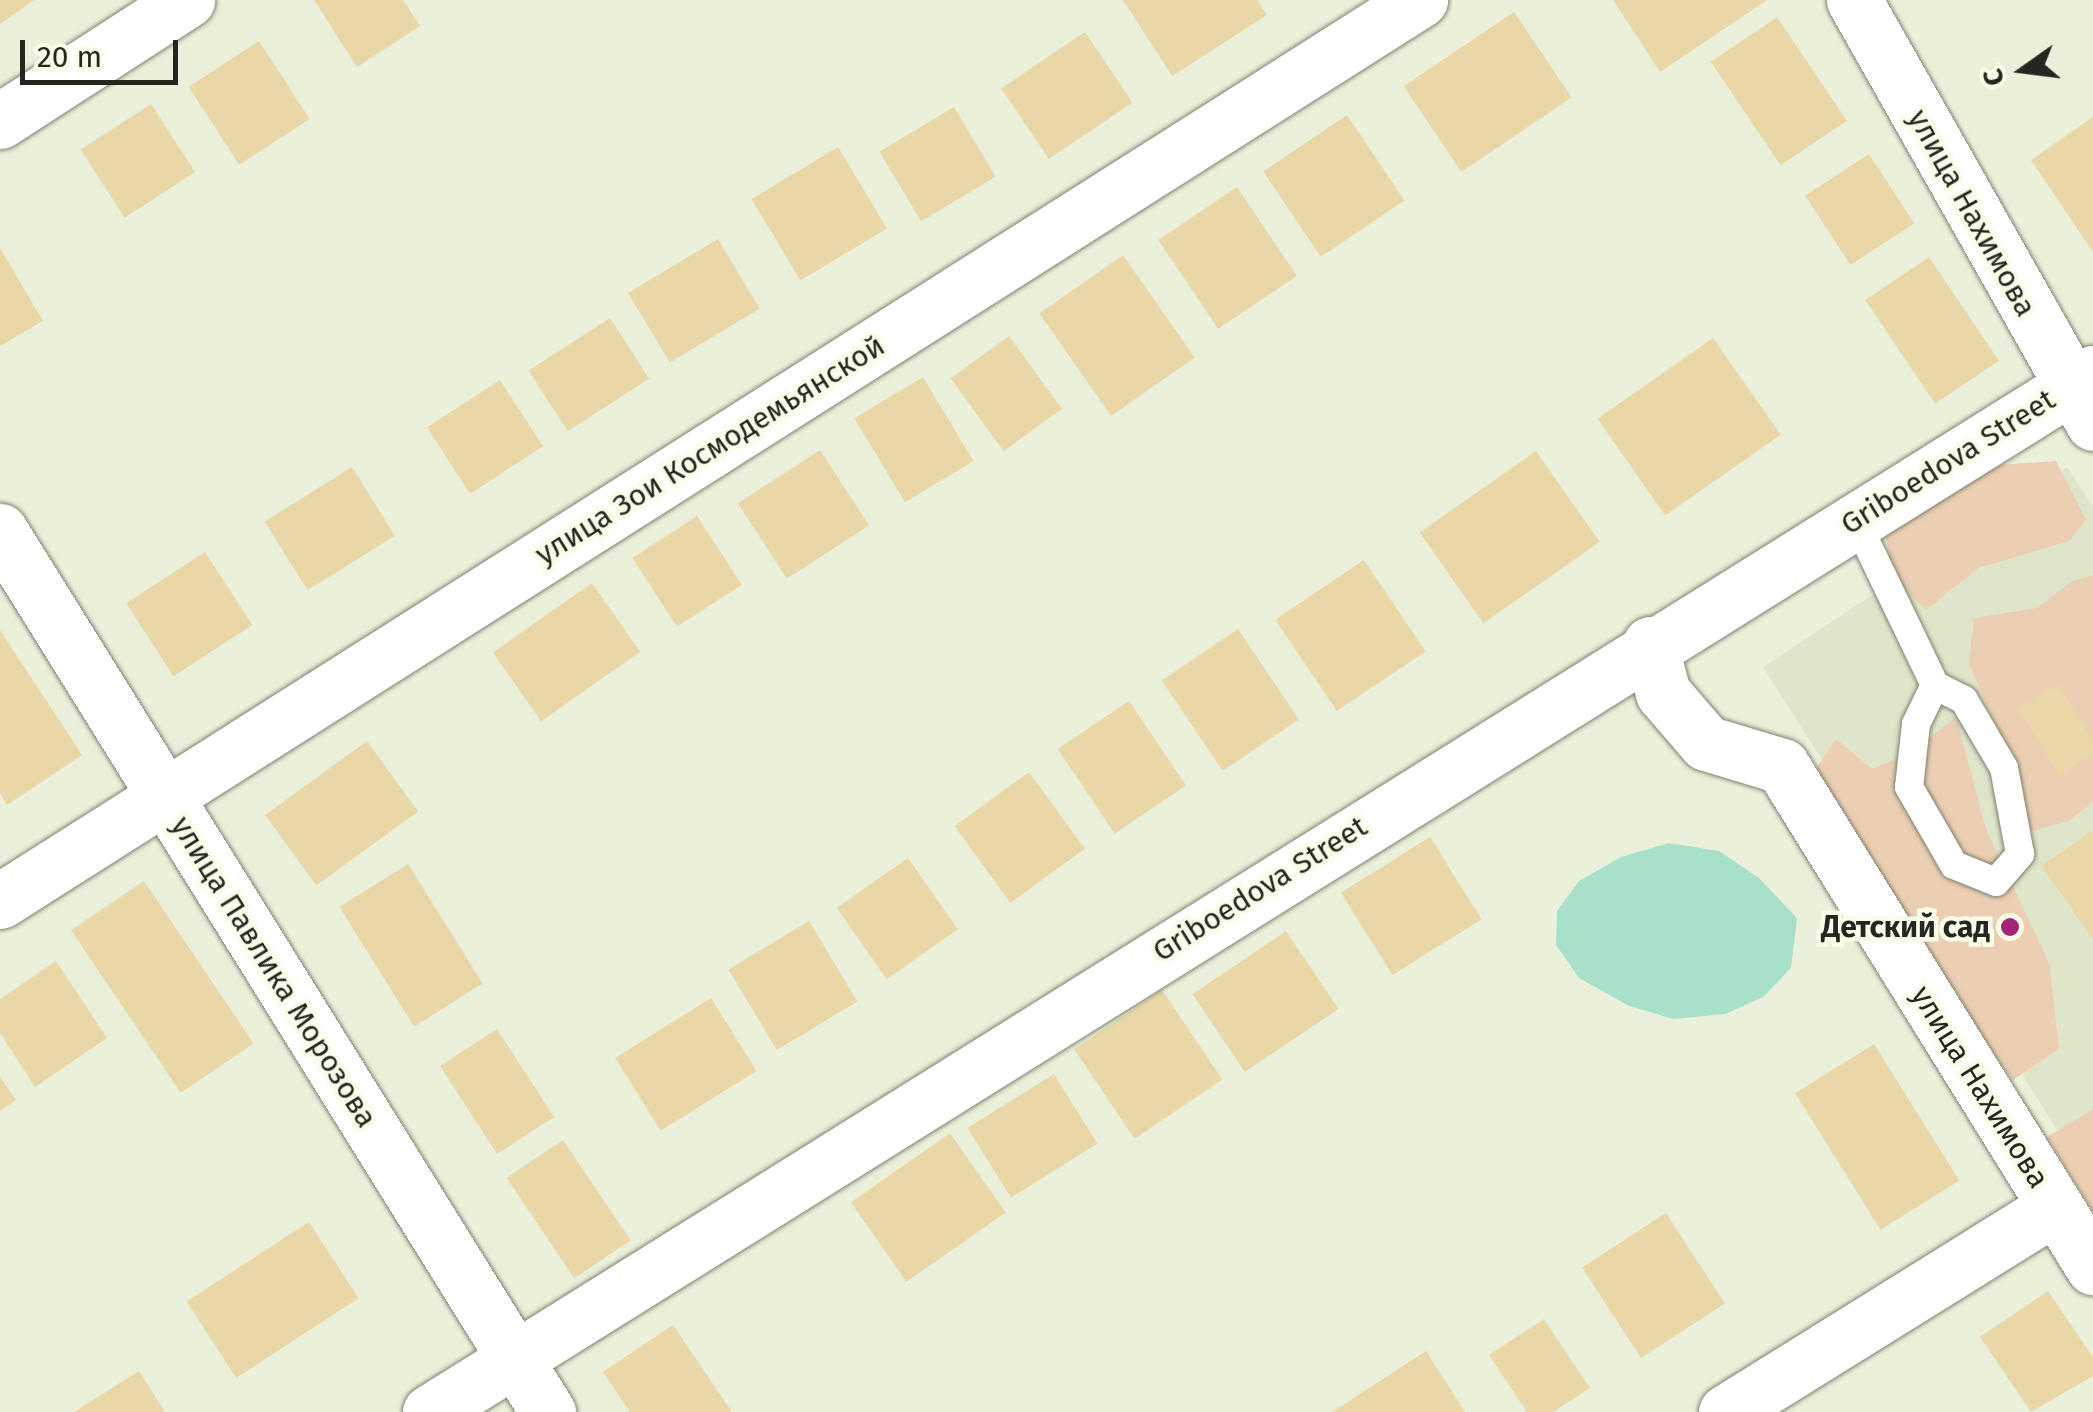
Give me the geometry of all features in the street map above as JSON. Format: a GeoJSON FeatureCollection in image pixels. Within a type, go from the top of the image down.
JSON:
{"type":"FeatureCollection","features":[{"type":"Feature","properties":{"kind":"street"},"geometry":{"type":"LineString","coordinates":[[0,120],[187,0]]}},
{"type":"Feature","properties":{"kind":"street","name":"улица Зои Космодемьянской"},"geometry":{"type":"LineString","coordinates":[[0,900],[1420,0]]}},
{"type":"Feature","properties":{"kind":"street","name":"улица Нахимова"},"geometry":{"type":"LineString","coordinates":[[1854,0],[2085,395]]}},
{"type":"Feature","properties":{"kind":"street","name":"Griboedova Street"},"geometry":{"type":"LineString","coordinates":[[430,1412],[1650,644],[1854,519],[2085,395]]}},
{"type":"Feature","properties":{"kind":"street","name":"улица Павлика Морозова"},"geometry":{"type":"LineString","coordinates":[[0,532],[548,1412]]}},
{"type":"Feature","properties":{"kind":"street","name":"улица Нахимова"},"geometry":{"type":"LineString","coordinates":[[1650,644],[1663,693],[1706,743],[1782,766],[2093,1267]]}},
{"type":"Feature","properties":{"kind":"street"},"geometry":{"type":"LineString","coordinates":[[1726,1412],[2054,1208]]}},
{"type":"Feature","properties":{"kind":"lane"},"geometry":{"type":"LineString","coordinates":[[1854,519],[1935,685],[1964,700],[2004,768],[2020,854],[1996,882],[1954,865],[1910,787],[1916,724],[1935,685]]}},
{"type":"Feature","properties":{"kind":"shaded area"},"geometry":{"type":"Polygon","coordinates":[[[2056,461],[2086,520],[2069,541],[1978,568],[1926,610],[1894,580],[1885,533],[1997,465],[2056,461]]]}},
{"type":"Feature","properties":{"kind":"shaded area","name":"Детский сад"},"geometry":{"type":"Polygon","coordinates":[[[2067,467],[2093,506],[2093,1186],[1763,667],[2067,467]]]}},
{"type":"Feature","properties":{"kind":"shaded area"},"geometry":{"type":"Polygon","coordinates":[[[2093,575],[2093,802],[2068,821],[2028,832],[2018,776],[1969,664],[1974,618],[2037,608],[2072,581],[2093,575]]]}},
{"type":"Feature","properties":{"kind":"shaded area"},"geometry":{"type":"Polygon","coordinates":[[[1956,717],[1986,829],[2049,963],[2059,1049],[2013,1080],[1903,927],[1813,773],[1836,739],[1872,769],[1909,754],[1956,717]]]}},
{"type":"Feature","properties":{"kind":"shaded area"},"geometry":{"type":"Polygon","coordinates":[[[1669,843],[1719,851],[1759,878],[1797,918],[1791,968],[1763,997],[1725,1014],[1674,1019],[1629,1006],[1579,978],[1556,945],[1557,911],[1579,881],[1621,857],[1669,843]]]}},
{"type":"Feature","properties":{"kind":"shaded area"},"geometry":{"type":"Polygon","coordinates":[[[2093,1109],[2093,1211],[2047,1137],[2093,1109]]]}},
{"type":"Feature","properties":{"kind":"building"},"geometry":{"type":"Polygon","coordinates":[[[0,0],[34,0],[0,24],[0,0]]]}},
{"type":"Feature","properties":{"kind":"building"},"geometry":{"type":"Polygon","coordinates":[[[314,0],[403,0],[420,26],[357,67],[314,0]]]}},
{"type":"Feature","properties":{"kind":"building"},"geometry":{"type":"Polygon","coordinates":[[[1123,0],[1257,0],[1267,15],[1172,76],[1123,0]]]}},
{"type":"Feature","properties":{"kind":"building"},"geometry":{"type":"Polygon","coordinates":[[[1613,0],[1767,0],[1660,72],[1613,0]]]}},
{"type":"Feature","properties":{"kind":"building"},"geometry":{"type":"Polygon","coordinates":[[[1514,12],[1572,97],[1461,172],[1404,86],[1514,12]]]}},
{"type":"Feature","properties":{"kind":"building"},"geometry":{"type":"Polygon","coordinates":[[[1777,17],[1847,121],[1781,165],[1711,62],[1777,17]]]}},
{"type":"Feature","properties":{"kind":"building"},"geometry":{"type":"Polygon","coordinates":[[[1085,32],[1133,102],[1049,159],[1001,88],[1085,32]]]}},
{"type":"Feature","properties":{"kind":"building"},"geometry":{"type":"Polygon","coordinates":[[[259,41],[310,119],[239,165],[189,87],[259,41]]]}},
{"type":"Feature","properties":{"kind":"building"},"geometry":{"type":"Polygon","coordinates":[[[151,104],[195,172],[125,218],[81,150],[151,104]]]}},
{"type":"Feature","properties":{"kind":"building"},"geometry":{"type":"Polygon","coordinates":[[[954,107],[996,176],[921,221],[879,152],[954,107]]]}},
{"type":"Feature","properties":{"kind":"building"},"geometry":{"type":"Polygon","coordinates":[[[1347,115],[1405,200],[1321,257],[1263,171],[1347,115]]]}},
{"type":"Feature","properties":{"kind":"building"},"geometry":{"type":"Polygon","coordinates":[[[2093,117],[2093,252],[2031,160],[2093,117]]]}},
{"type":"Feature","properties":{"kind":"building"},"geometry":{"type":"Polygon","coordinates":[[[838,147],[887,228],[800,280],[751,199],[838,147]]]}},
{"type":"Feature","properties":{"kind":"building"},"geometry":{"type":"Polygon","coordinates":[[[1869,154],[1914,224],[1850,265],[1805,195],[1869,154]]]}},
{"type":"Feature","properties":{"kind":"building"},"geometry":{"type":"Polygon","coordinates":[[[1237,187],[1297,276],[1218,329],[1158,240],[1237,187]]]}},
{"type":"Feature","properties":{"kind":"building"},"geometry":{"type":"Polygon","coordinates":[[[718,239],[760,308],[670,363],[628,293],[718,239]]]}},
{"type":"Feature","properties":{"kind":"building"},"geometry":{"type":"Polygon","coordinates":[[[0,248],[43,321],[0,346],[0,248]]]}},
{"type":"Feature","properties":{"kind":"building"},"geometry":{"type":"Polygon","coordinates":[[[1123,255],[1195,357],[1111,416],[1039,314],[1123,255]]]}},
{"type":"Feature","properties":{"kind":"building"},"geometry":{"type":"Polygon","coordinates":[[[1929,257],[1999,361],[1935,404],[1865,300],[1929,257]]]}},
{"type":"Feature","properties":{"kind":"building"},"geometry":{"type":"Polygon","coordinates":[[[610,318],[649,378],[568,431],[529,371],[610,318]]]}},
{"type":"Feature","properties":{"kind":"building"},"geometry":{"type":"Polygon","coordinates":[[[1009,336],[1062,409],[1004,451],[951,378],[1009,336]]]}},
{"type":"Feature","properties":{"kind":"building"},"geometry":{"type":"Polygon","coordinates":[[[1713,338],[1781,435],[1665,516],[1597,419],[1713,338]]]}},
{"type":"Feature","properties":{"kind":"building"},"geometry":{"type":"Polygon","coordinates":[[[923,377],[973,461],[905,502],[854,418],[923,377]]]}},
{"type":"Feature","properties":{"kind":"building"},"geometry":{"type":"Polygon","coordinates":[[[500,380],[543,446],[470,494],[427,427],[500,380]]]}},
{"type":"Feature","properties":{"kind":"building"},"geometry":{"type":"Polygon","coordinates":[[[820,450],[869,525],[787,579],[738,503],[820,450]]]}},
{"type":"Feature","properties":{"kind":"building"},"geometry":{"type":"Polygon","coordinates":[[[1536,451],[1600,542],[1483,623],[1420,532],[1536,451]]]}},
{"type":"Feature","properties":{"kind":"building"},"geometry":{"type":"Polygon","coordinates":[[[352,467],[395,536],[308,590],[265,522],[352,467]]]}},
{"type":"Feature","properties":{"kind":"building"},"geometry":{"type":"Polygon","coordinates":[[[697,516],[742,585],[677,627],[632,558],[697,516]]]}},
{"type":"Feature","properties":{"kind":"building"},"geometry":{"type":"Polygon","coordinates":[[[205,552],[252,625],[174,676],[126,603],[205,552]]]}},
{"type":"Feature","properties":{"kind":"building"},"geometry":{"type":"Polygon","coordinates":[[[1364,560],[1426,651],[1337,711],[1275,620],[1364,560]]]}},
{"type":"Feature","properties":{"kind":"building"},"geometry":{"type":"Polygon","coordinates":[[[592,583],[640,652],[541,721],[493,652],[592,583]]]}},
{"type":"Feature","properties":{"kind":"building"},"geometry":{"type":"Polygon","coordinates":[[[1238,629],[1299,719],[1223,771],[1162,680],[1238,629]]]}},
{"type":"Feature","properties":{"kind":"building"},"geometry":{"type":"Polygon","coordinates":[[[0,630],[82,755],[7,805],[0,793],[0,630]]]}},
{"type":"Feature","properties":{"kind":"building"},"geometry":{"type":"Polygon","coordinates":[[[2058,685],[2093,741],[2093,754],[2059,775],[2019,709],[2058,685]]]}},
{"type":"Feature","properties":{"kind":"building"},"geometry":{"type":"Polygon","coordinates":[[[1129,701],[1186,786],[1115,834],[1058,749],[1129,701]]]}},
{"type":"Feature","properties":{"kind":"building"},"geometry":{"type":"Polygon","coordinates":[[[367,741],[418,811],[316,885],[265,815],[367,741]]]}},
{"type":"Feature","properties":{"kind":"building"},"geometry":{"type":"Polygon","coordinates":[[[1029,772],[1085,849],[1010,903],[955,826],[1029,772]]]}},
{"type":"Feature","properties":{"kind":"building"},"geometry":{"type":"Polygon","coordinates":[[[2093,830],[2093,940],[2042,866],[2093,830]]]}},
{"type":"Feature","properties":{"kind":"building"},"geometry":{"type":"Polygon","coordinates":[[[1430,837],[1481,919],[1392,975],[1341,893],[1430,837]]]}},
{"type":"Feature","properties":{"kind":"building"},"geometry":{"type":"Polygon","coordinates":[[[908,858],[958,929],[887,979],[837,908],[908,858]]]}},
{"type":"Feature","properties":{"kind":"building"},"geometry":{"type":"Polygon","coordinates":[[[408,864],[483,984],[414,1026],[339,907],[408,864]]]}},
{"type":"Feature","properties":{"kind":"building"},"geometry":{"type":"Polygon","coordinates":[[[144,881],[254,1043],[181,1093],[71,930],[144,881]]]}},
{"type":"Feature","properties":{"kind":"building"},"geometry":{"type":"Polygon","coordinates":[[[809,921],[857,1002],[777,1050],[728,969],[809,921]]]}},
{"type":"Feature","properties":{"kind":"building"},"geometry":{"type":"Polygon","coordinates":[[[1286,931],[1339,1009],[1245,1072],[1192,994],[1286,931]]]}},
{"type":"Feature","properties":{"kind":"building"},"geometry":{"type":"Polygon","coordinates":[[[56,961],[107,1038],[35,1087],[0,1033],[0,999],[56,961]]]}},
{"type":"Feature","properties":{"kind":"building"},"geometry":{"type":"Polygon","coordinates":[[[1162,990],[1222,1080],[1135,1139],[1074,1049],[1162,990]]]}},
{"type":"Feature","properties":{"kind":"building"},"geometry":{"type":"Polygon","coordinates":[[[711,998],[757,1071],[661,1131],[615,1058],[711,998]]]}},
{"type":"Feature","properties":{"kind":"building"},"geometry":{"type":"Polygon","coordinates":[[[497,1029],[554,1117],[497,1154],[440,1066],[497,1029]]]}},
{"type":"Feature","properties":{"kind":"building"},"geometry":{"type":"Polygon","coordinates":[[[1874,1044],[1959,1181],[1880,1230],[1795,1093],[1874,1044]]]}},
{"type":"Feature","properties":{"kind":"building"},"geometry":{"type":"Polygon","coordinates":[[[1054,1074],[1097,1144],[1011,1198],[967,1128],[1054,1074]]]}},
{"type":"Feature","properties":{"kind":"building"},"geometry":{"type":"Polygon","coordinates":[[[0,1077],[16,1100],[0,1111],[0,1077]]]}},
{"type":"Feature","properties":{"kind":"building"},"geometry":{"type":"Polygon","coordinates":[[[950,1133],[1006,1212],[907,1282],[851,1202],[950,1133]]]}},
{"type":"Feature","properties":{"kind":"building"},"geometry":{"type":"Polygon","coordinates":[[[563,1140],[631,1240],[574,1278],[507,1178],[563,1140]]]}},
{"type":"Feature","properties":{"kind":"building"},"geometry":{"type":"Polygon","coordinates":[[[1666,1213],[1725,1304],[1641,1358],[1582,1267],[1666,1213]]]}},
{"type":"Feature","properties":{"kind":"building"},"geometry":{"type":"Polygon","coordinates":[[[309,1222],[359,1298],[236,1378],[187,1302],[309,1222]]]}},
{"type":"Feature","properties":{"kind":"building"},"geometry":{"type":"Polygon","coordinates":[[[2048,1291],[2093,1357],[2093,1376],[2031,1412],[1980,1337],[2048,1291]]]}},
{"type":"Feature","properties":{"kind":"building"},"geometry":{"type":"Polygon","coordinates":[[[1544,1319],[1590,1388],[1553,1412],[1527,1412],[1489,1355],[1544,1319]]]}},
{"type":"Feature","properties":{"kind":"building"},"geometry":{"type":"Polygon","coordinates":[[[673,1325],[732,1412],[630,1412],[603,1372],[673,1325]]]}},
{"type":"Feature","properties":{"kind":"building"},"geometry":{"type":"Polygon","coordinates":[[[1426,1351],[1465,1412],[1332,1412],[1426,1351]]]}},
{"type":"Feature","properties":{"kind":"building"},"geometry":{"type":"Polygon","coordinates":[[[139,1371],[165,1412],[74,1412],[139,1371]]]}},
{"type":"Feature","properties":{"kind":"place","name":"Детский сад"},"geometry":{"type":"Point","coordinates":[2010,927]}}]}
